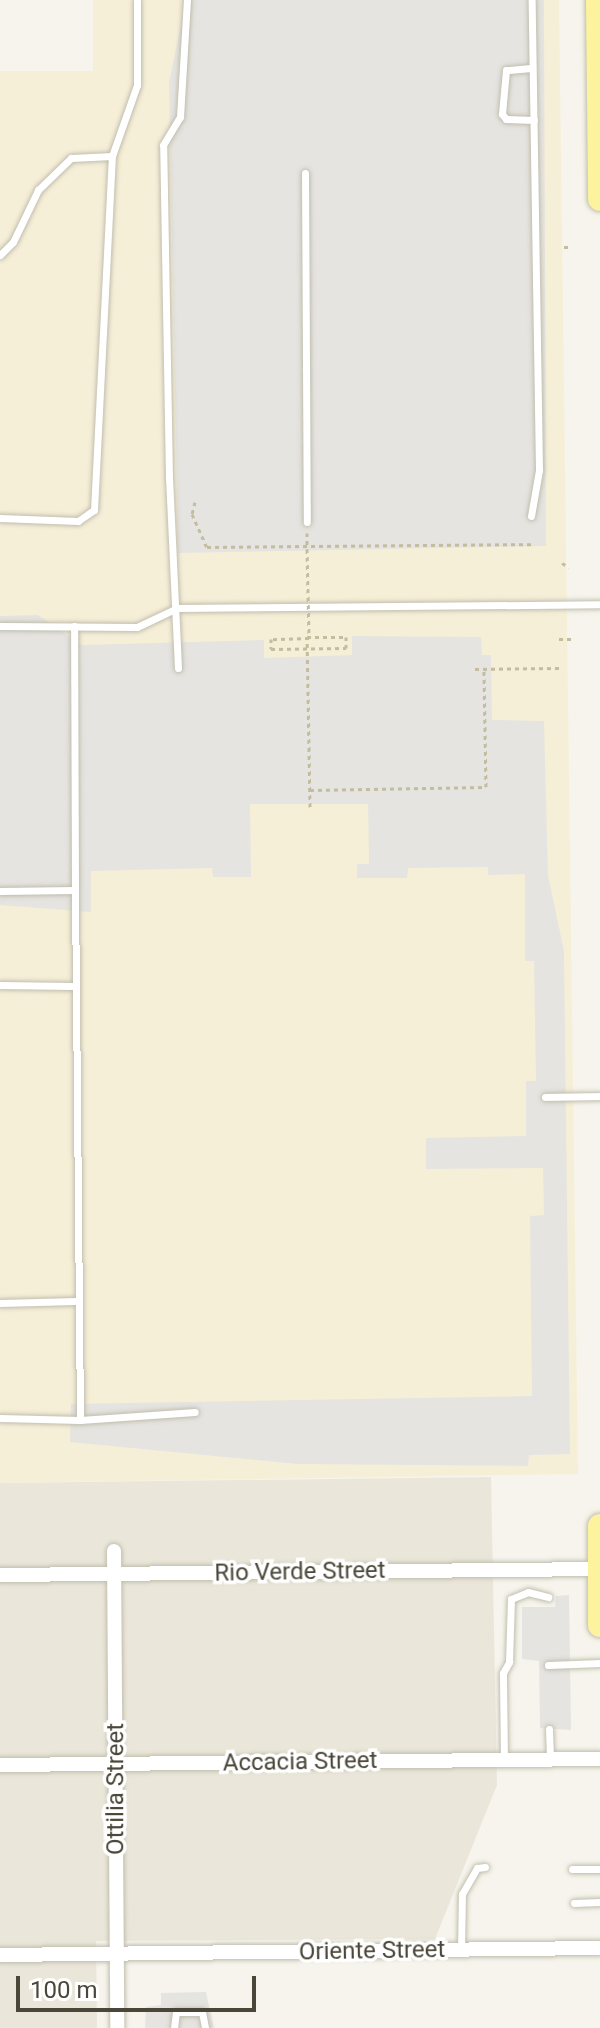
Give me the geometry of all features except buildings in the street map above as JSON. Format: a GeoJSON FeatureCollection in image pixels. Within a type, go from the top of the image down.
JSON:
{"type":"FeatureCollection","features":[{"type":"Feature","properties":{"kind":"main road"},"geometry":{"type":"LineString","coordinates":[[598,0],[600,199]]}},
{"type":"Feature","properties":{"kind":"main road"},"geometry":{"type":"LineString","coordinates":[[600,1526],[600,1625]]}},
{"type":"Feature","properties":{"kind":"street","name":"Ottilia Street"},"geometry":{"type":"LineString","coordinates":[[114,1551],[117,2028]]}},
{"type":"Feature","properties":{"kind":"street","name":"Rio Verde Street"},"geometry":{"type":"LineString","coordinates":[[0,1575],[600,1569]]}},
{"type":"Feature","properties":{"kind":"street","name":"Accacia Street"},"geometry":{"type":"LineString","coordinates":[[0,1765],[600,1759]]}},
{"type":"Feature","properties":{"kind":"street","name":"Oriente Street"},"geometry":{"type":"LineString","coordinates":[[0,1955],[600,1948]]}},
{"type":"Feature","properties":{"kind":"lane"},"geometry":{"type":"LineString","coordinates":[[0,518],[78,521],[94,510],[112,156],[137,85],[137,0]]}},
{"type":"Feature","properties":{"kind":"lane"},"geometry":{"type":"LineString","coordinates":[[178,668],[169,478],[163,145],[180,117],[187,0]]}},
{"type":"Feature","properties":{"kind":"lane"},"geometry":{"type":"LineString","coordinates":[[531,516],[539,470],[532,0]]}},
{"type":"Feature","properties":{"kind":"lane"},"geometry":{"type":"LineString","coordinates":[[531,68],[506,70],[502,114],[506,119],[534,120]]}},
{"type":"Feature","properties":{"kind":"lane"},"geometry":{"type":"LineString","coordinates":[[0,255],[13,242],[38,190],[71,158],[112,156]]}},
{"type":"Feature","properties":{"kind":"lane"},"geometry":{"type":"LineString","coordinates":[[305,173],[307,522]]}},
{"type":"Feature","properties":{"kind":"lane"},"geometry":{"type":"LineString","coordinates":[[0,626],[137,627],[177,608],[600,604]]}},
{"type":"Feature","properties":{"kind":"lane"},"geometry":{"type":"LineString","coordinates":[[74,626],[73,986],[80,1420]]}},
{"type":"Feature","properties":{"kind":"lane"},"geometry":{"type":"LineString","coordinates":[[0,891],[75,890]]}},
{"type":"Feature","properties":{"kind":"lane"},"geometry":{"type":"LineString","coordinates":[[0,985],[73,986]]}},
{"type":"Feature","properties":{"kind":"lane"},"geometry":{"type":"LineString","coordinates":[[545,1097],[600,1096]]}},
{"type":"Feature","properties":{"kind":"lane"},"geometry":{"type":"LineString","coordinates":[[0,1303],[76,1301]]}},
{"type":"Feature","properties":{"kind":"lane"},"geometry":{"type":"LineString","coordinates":[[0,1418],[80,1420],[195,1412]]}},
{"type":"Feature","properties":{"kind":"lane"},"geometry":{"type":"LineString","coordinates":[[504,1760],[503,1673],[509,1662],[511,1599],[528,1592],[548,1597]]}},
{"type":"Feature","properties":{"kind":"lane"},"geometry":{"type":"LineString","coordinates":[[548,1665],[600,1663]]}},
{"type":"Feature","properties":{"kind":"lane"},"geometry":{"type":"LineString","coordinates":[[549,1729],[550,1760]]}},
{"type":"Feature","properties":{"kind":"lane"},"geometry":{"type":"LineString","coordinates":[[461,1950],[462,1894],[477,1868],[485,1867]]}},
{"type":"Feature","properties":{"kind":"lane"},"geometry":{"type":"LineString","coordinates":[[572,1869],[600,1869]]}},
{"type":"Feature","properties":{"kind":"lane"},"geometry":{"type":"LineString","coordinates":[[574,1903],[600,1902]]}},
{"type":"Feature","properties":{"kind":"lane"},"geometry":{"type":"LineString","coordinates":[[174,2028],[176,2012],[202,2012],[205,2028]]}},
{"type":"Feature","properties":{"kind":"path"},"geometry":{"type":"LineString","coordinates":[[195,502],[192,514],[207,547],[535,544]]}},
{"type":"Feature","properties":{"kind":"path"},"geometry":{"type":"LineString","coordinates":[[307,522],[307,548],[309,638],[271,639],[271,649],[346,648],[346,637],[307,637],[310,790],[310,807]]}},
{"type":"Feature","properties":{"kind":"path"},"geometry":{"type":"LineString","coordinates":[[562,563],[569,567]]}},
{"type":"Feature","properties":{"kind":"path"},"geometry":{"type":"LineString","coordinates":[[559,639],[571,639]]}},
{"type":"Feature","properties":{"kind":"path"},"geometry":{"type":"LineString","coordinates":[[475,669],[561,668]]}},
{"type":"Feature","properties":{"kind":"path"},"geometry":{"type":"LineString","coordinates":[[310,790],[486,787],[484,669]]}},
{"type":"Feature","properties":{"kind":"shaded area"},"geometry":{"type":"Polygon","coordinates":[[[93,0],[559,0],[578,1474],[0,1483],[0,71],[93,71],[93,0]]]}},
{"type":"Feature","properties":{"kind":"shaded area"},"geometry":{"type":"Polygon","coordinates":[[[186,0],[544,0],[546,546],[178,553],[169,82],[186,0]]]}},
{"type":"Feature","properties":{"kind":"shaded area"},"geometry":{"type":"Polygon","coordinates":[[[38,615],[82,645],[264,640],[264,658],[352,655],[352,636],[481,637],[482,655],[491,655],[492,720],[544,721],[548,875],[564,951],[570,1454],[529,1455],[528,1466],[297,1464],[70,1442],[71,1404],[532,1396],[530,1216],[544,1215],[543,1168],[426,1169],[426,1138],[526,1136],[526,1081],[536,1081],[534,961],[525,961],[525,874],[488,875],[488,867],[408,868],[407,878],[357,878],[357,864],[369,864],[368,804],[250,804],[251,877],[213,877],[212,868],[91,871],[91,912],[0,905],[0,616],[38,615]]]}},
{"type":"Feature","properties":{"kind":"shaded area"},"geometry":{"type":"Polygon","coordinates":[[[491,1477],[497,1785],[435,1939],[96,1941],[97,2028],[0,2028],[0,1483],[491,1477]]]}},
{"type":"Feature","properties":{"kind":"shaded area"},"geometry":{"type":"Polygon","coordinates":[[[569,1595],[571,1730],[540,1728],[539,1661],[522,1659],[522,1607],[555,1607],[556,1596],[569,1595]]]}},
{"type":"Feature","properties":{"kind":"shaded area"},"geometry":{"type":"Polygon","coordinates":[[[206,1992],[214,2028],[145,2028],[146,2007],[161,2005],[161,1993],[206,1992]]]}}]}
